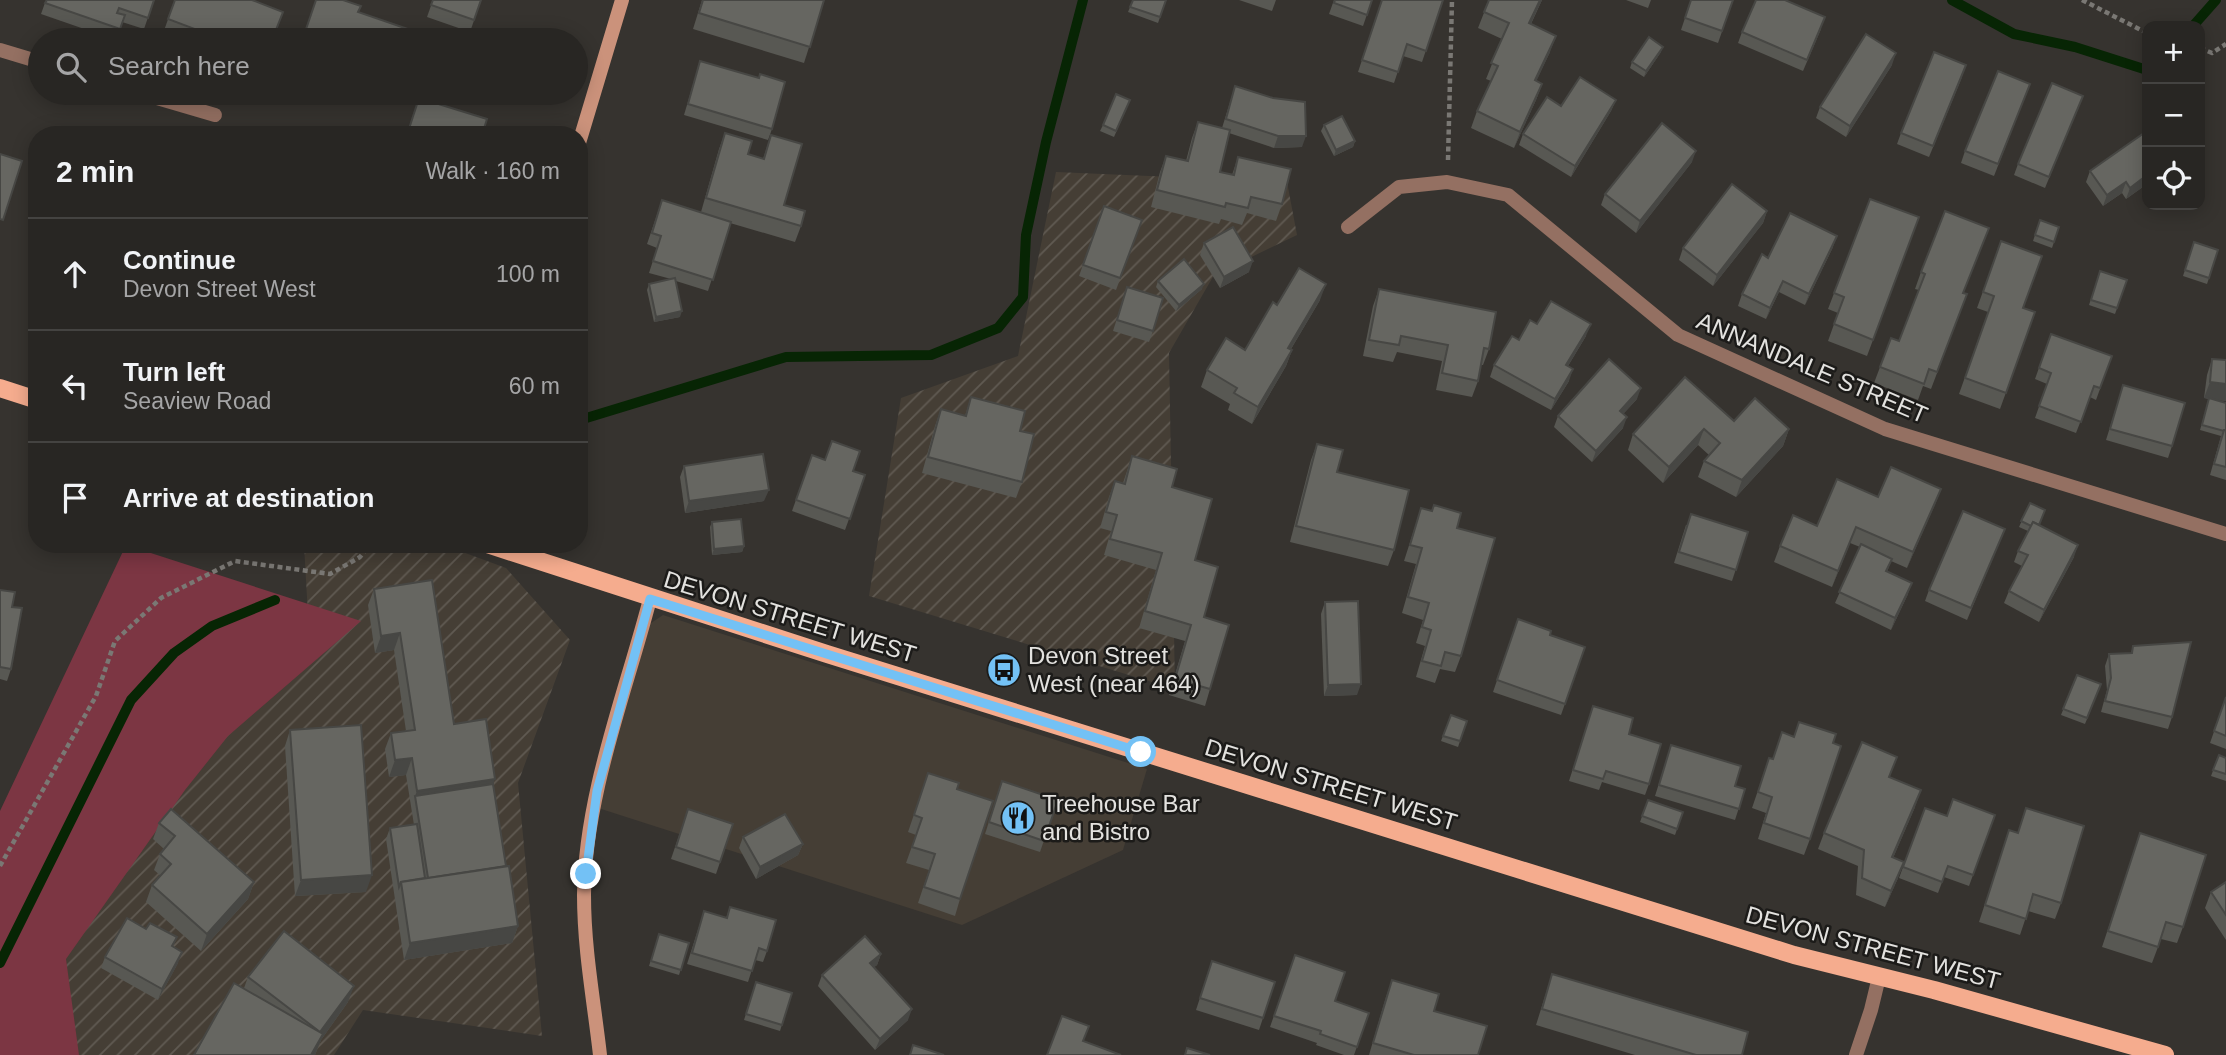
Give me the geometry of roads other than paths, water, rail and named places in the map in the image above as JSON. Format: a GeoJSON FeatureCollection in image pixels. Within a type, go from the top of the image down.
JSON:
{"type":"FeatureCollection","features":[{"type":"Feature","properties":{"kind":"main road"},"geometry":{"type":"LineString","coordinates":[[0,388],[28,397]]}},
{"type":"Feature","properties":{"kind":"main road","name":"DEVON STREET WEST"},"geometry":{"type":"LineString","coordinates":[[514,553],[650,599],[1794,955],[1934,990],[2165,1055]]}},
{"type":"Feature","properties":{"kind":"street"},"geometry":{"type":"LineString","coordinates":[[584,126],[622,0]]}},
{"type":"Feature","properties":{"kind":"street"},"geometry":{"type":"LineString","coordinates":[[0,50],[28,58]]}},
{"type":"Feature","properties":{"kind":"street"},"geometry":{"type":"LineString","coordinates":[[181,105],[215,115]]}},
{"type":"Feature","properties":{"kind":"street","name":"ANNANDALE STREET"},"geometry":{"type":"LineString","coordinates":[[1348,227],[1399,187],[1447,182],[1508,195],[1678,335],[1872,424],[2226,534]]}},
{"type":"Feature","properties":{"kind":"street"},"geometry":{"type":"LineString","coordinates":[[600,1055],[587,946],[584,895],[587,852],[597,791],[650,599]]}},
{"type":"Feature","properties":{"kind":"street"},"geometry":{"type":"LineString","coordinates":[[1856,1055],[1879,977]]}},
{"type":"Feature","properties":{"kind":"waterway"},"geometry":{"type":"LineString","coordinates":[[588,417],[786,357],[931,355],[998,328],[1023,297],[1026,235],[1046,142],[1083,0]]}},
{"type":"Feature","properties":{"kind":"waterway"},"geometry":{"type":"LineString","coordinates":[[1952,0],[2014,34],[2075,47],[2142,68]]}},
{"type":"Feature","properties":{"kind":"waterway"},"geometry":{"type":"LineString","coordinates":[[2197,21],[2216,0]]}},
{"type":"Feature","properties":{"kind":"waterway"},"geometry":{"type":"LineString","coordinates":[[0,963],[131,700],[174,653],[212,626],[275,600]]}},
{"type":"Feature","properties":{"kind":"place","name":"Devon Street West (near 464)"},"geometry":{"type":"Point","coordinates":[1004,670]}},
{"type":"Feature","properties":{"kind":"place","name":"Treehouse Bar and Bistro"},"geometry":{"type":"Point","coordinates":[1018,818]}}]}
